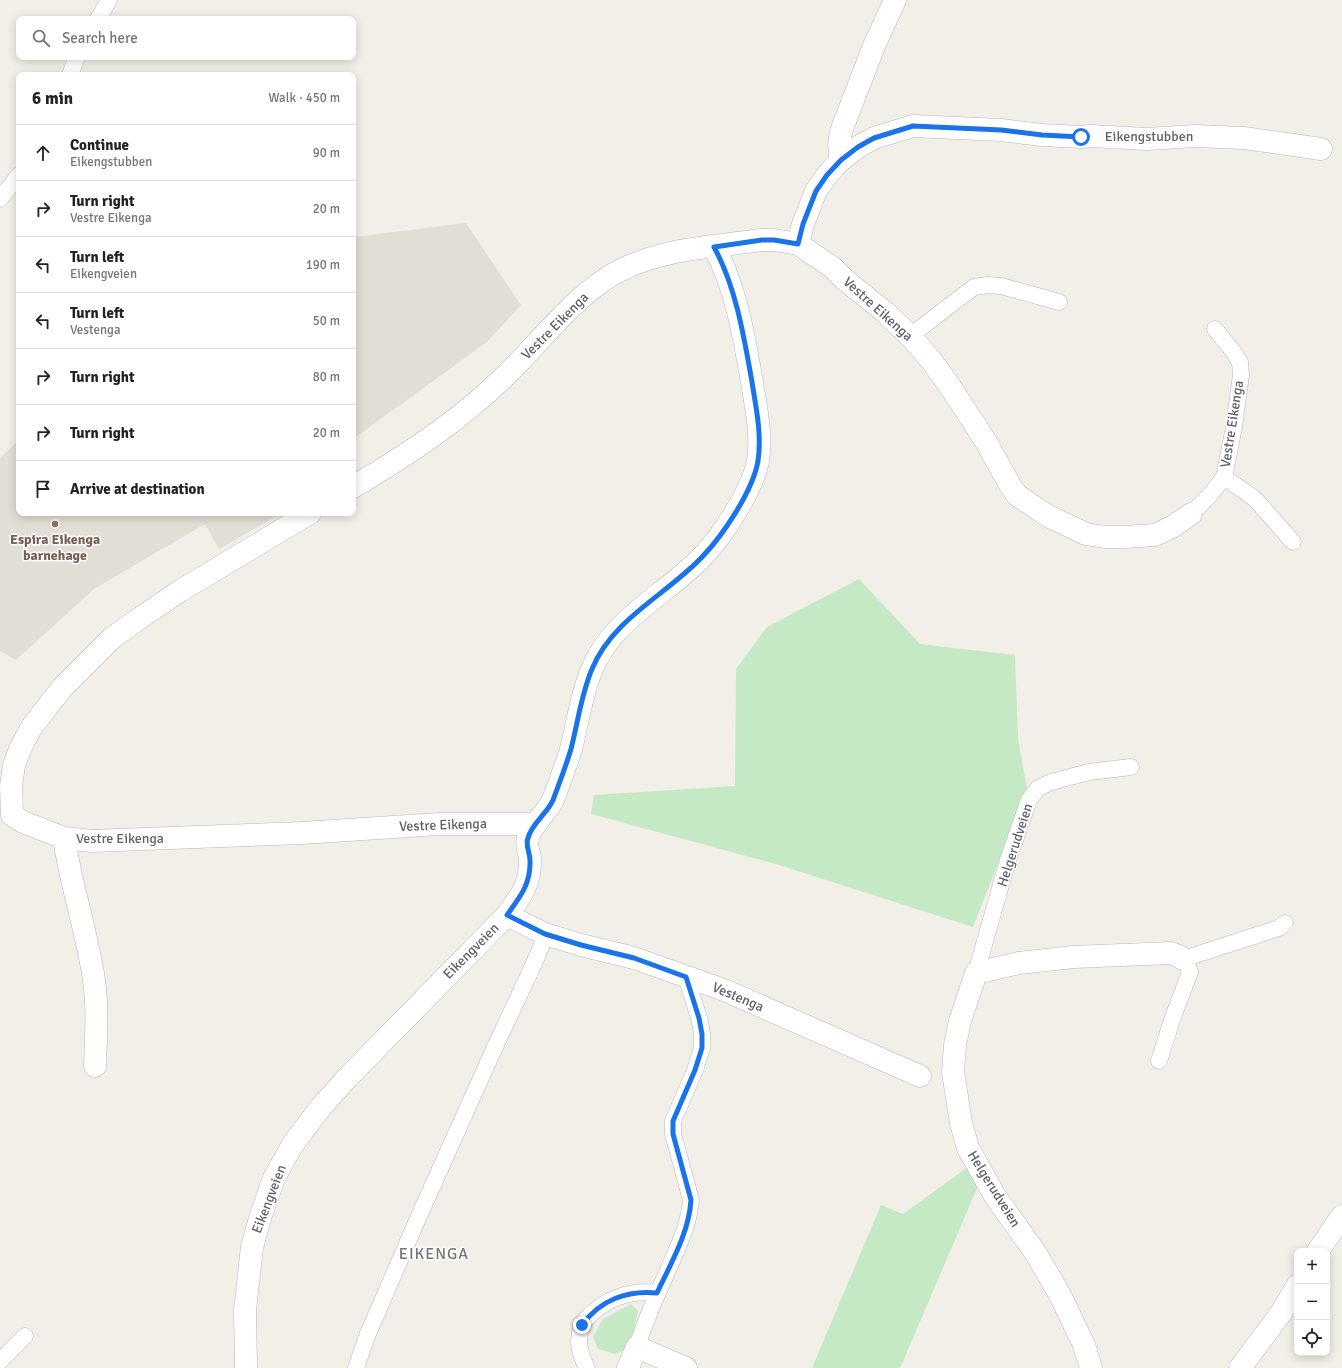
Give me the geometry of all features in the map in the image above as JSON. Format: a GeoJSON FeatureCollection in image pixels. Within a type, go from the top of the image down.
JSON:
{"type":"FeatureCollection","features":[{"type":"Feature","properties":{"kind":"street"},"geometry":{"type":"LineString","coordinates":[[841,160],[839,139],[843,126],[874,46],[895,0]]}},
{"type":"Feature","properties":{"kind":"street","name":"Eikengstubben"},"geometry":{"type":"LineString","coordinates":[[798,244],[803,224],[816,191],[827,175],[841,160],[858,147],[874,138],[913,126],[1001,130],[1042,135],[1081,137],[1092,136],[1147,139],[1195,136],[1244,138],[1321,149]]}},
{"type":"Feature","properties":{"kind":"street","name":"Vestre Eikenga"},"geometry":{"type":"LineString","coordinates":[[356,485],[415,448],[454,421],[504,377],[569,310],[603,280],[618,271],[641,261],[669,252],[762,240],[774,240],[798,244],[832,267],[845,280],[885,312],[910,336],[931,360],[952,388],[985,440],[1003,475],[1010,485],[1018,495],[1048,516],[1086,534],[1105,537],[1124,537],[1155,535],[1172,527],[1191,514]]}},
{"type":"Feature","properties":{"kind":"street","name":"Eikengveien"},"geometry":{"type":"LineString","coordinates":[[246,1368],[245,1310],[252,1247],[274,1178],[293,1144],[321,1107],[348,1077],[507,915],[525,890],[530,860],[527,846],[528,838],[552,802],[570,750],[583,692],[592,668],[611,638],[634,615],[703,556],[733,517],[752,481],[758,461],[759,422],[745,340],[724,265],[714,247]]}},
{"type":"Feature","properties":{"kind":"street","name":"Vestre Eikenga"},"geometry":{"type":"LineString","coordinates":[[305,516],[180,591],[112,638],[62,688],[31,728],[20,749],[14,765],[6,813],[23,822],[64,838],[92,841],[302,833],[439,824],[536,824]]}},
{"type":"Feature","properties":{"kind":"street"},"geometry":{"type":"LineString","coordinates":[[64,838],[95,982],[97,1025],[95,1066]]}},
{"type":"Feature","properties":{"kind":"street","name":"Vestenga"},"geometry":{"type":"LineString","coordinates":[[507,915],[545,934],[581,945],[634,958],[724,990],[920,1076]]}},
{"type":"Feature","properties":{"kind":"street"},"geometry":{"type":"LineString","coordinates":[[976,973],[1019,963],[1073,957],[1171,953],[1181,957],[1183,960]]}},
{"type":"Feature","properties":{"kind":"street","name":"Helgerudveien"},"geometry":{"type":"LineString","coordinates":[[976,973],[960,1021],[955,1045],[953,1072],[961,1123],[968,1148],[994,1196],[1035,1252],[1060,1295],[1084,1345],[1091,1368]]}},
{"type":"Feature","properties":{"kind":"street"},"geometry":{"type":"LineString","coordinates":[[1320,1248],[1342,1216]]}},
{"type":"Feature","properties":{"kind":"street"},"geometry":{"type":"LineString","coordinates":[[1240,1368],[1280,1313],[1294,1291]]}},
{"type":"Feature","properties":{"kind":"street"},"geometry":{"type":"LineString","coordinates":[[628,1368],[637,1347],[686,1368]]}},
{"type":"Feature","properties":{"kind":"lane"},"geometry":{"type":"LineString","coordinates":[[100,16],[109,0]]}},
{"type":"Feature","properties":{"kind":"lane"},"geometry":{"type":"LineString","coordinates":[[71,72],[77,60]]}},
{"type":"Feature","properties":{"kind":"lane"},"geometry":{"type":"LineString","coordinates":[[0,200],[16,178]]}},
{"type":"Feature","properties":{"kind":"lane"},"geometry":{"type":"LineString","coordinates":[[910,336],[974,288],[988,285],[1001,286],[1059,302]]}},
{"type":"Feature","properties":{"kind":"lane","name":"Vestre Eikenga"},"geometry":{"type":"LineString","coordinates":[[1191,514],[1210,495],[1224,477],[1234,427],[1241,374],[1240,362],[1216,328]]}},
{"type":"Feature","properties":{"kind":"lane"},"geometry":{"type":"LineString","coordinates":[[1224,477],[1255,499],[1293,542]]}},
{"type":"Feature","properties":{"kind":"lane","name":"Helgerudveien"},"geometry":{"type":"LineString","coordinates":[[976,973],[1008,860],[1029,800],[1038,788],[1051,782],[1089,772],[1131,767]]}},
{"type":"Feature","properties":{"kind":"lane"},"geometry":{"type":"LineString","coordinates":[[1159,1061],[1173,1017],[1190,972],[1187,964],[1183,960],[1279,928],[1285,923]]}},
{"type":"Feature","properties":{"kind":"lane"},"geometry":{"type":"LineString","coordinates":[[356,1368],[367,1336],[419,1216],[531,970],[545,934]]}},
{"type":"Feature","properties":{"kind":"lane"},"geometry":{"type":"LineString","coordinates":[[637,1347],[657,1293],[686,1228],[690,1210],[691,1200],[673,1134],[673,1121],[695,1070],[702,1048],[702,1034],[699,1018],[686,977]]}},
{"type":"Feature","properties":{"kind":"lane"},"geometry":{"type":"LineString","coordinates":[[587,1368],[580,1354],[579,1342],[582,1325],[587,1318],[606,1302],[643,1292],[657,1293]]}},
{"type":"Feature","properties":{"kind":"lane"},"geometry":{"type":"LineString","coordinates":[[0,1362],[25,1336]]}},
{"type":"Feature","properties":{"kind":"shaded area"},"geometry":{"type":"Polygon","coordinates":[[[466,223],[521,305],[487,342],[356,437],[356,237],[466,223]]]}},
{"type":"Feature","properties":{"kind":"shaded area"},"geometry":{"type":"Polygon","coordinates":[[[16,443],[16,516],[277,516],[219,549],[205,524],[94,589],[16,660],[0,651],[0,458],[16,443]]]}},
{"type":"Feature","properties":{"kind":"green space"},"geometry":{"type":"Polygon","coordinates":[[[859,579],[920,644],[1015,655],[1018,738],[1027,790],[973,927],[776,864],[591,814],[594,795],[735,786],[736,669],[767,627],[859,579]]]}},
{"type":"Feature","properties":{"kind":"green space"},"geometry":{"type":"Polygon","coordinates":[[[968,1167],[978,1186],[901,1366],[898,1368],[812,1368],[881,1205],[903,1214],[968,1167]]]}},
{"type":"Feature","properties":{"kind":"green space"},"geometry":{"type":"Polygon","coordinates":[[[631,1304],[638,1311],[630,1348],[615,1354],[598,1349],[593,1337],[603,1319],[631,1304]]]}},
{"type":"Feature","properties":{"kind":"place","name":"Espira Eikenga barnehage"},"geometry":{"type":"Point","coordinates":[55,524]}},
{"type":"Feature","properties":{"kind":"district","name":"EIKENGA"},"geometry":{"type":"Point","coordinates":[434,1254]}},
{"type":"Feature","properties":{"kind":"route"},"geometry":{"type":"LineString","coordinates":[[582,1325],[587,1318],[606,1302],[643,1292],[657,1293],[686,1228],[691,1200],[673,1134],[673,1121],[695,1070],[702,1048],[702,1034],[699,1018],[686,977],[634,958],[581,945],[545,934],[507,915],[525,890],[530,860],[527,846],[528,838],[552,802],[570,750],[583,692],[592,668],[602,650],[611,638],[634,615],[703,556],[733,517],[752,481],[758,461],[759,422],[745,340],[724,265],[714,247],[762,240],[774,240],[798,244],[803,224],[816,191],[827,175],[841,160],[858,147],[874,138],[913,126],[971,130],[1001,130],[1042,135],[1081,137]]}}]}
